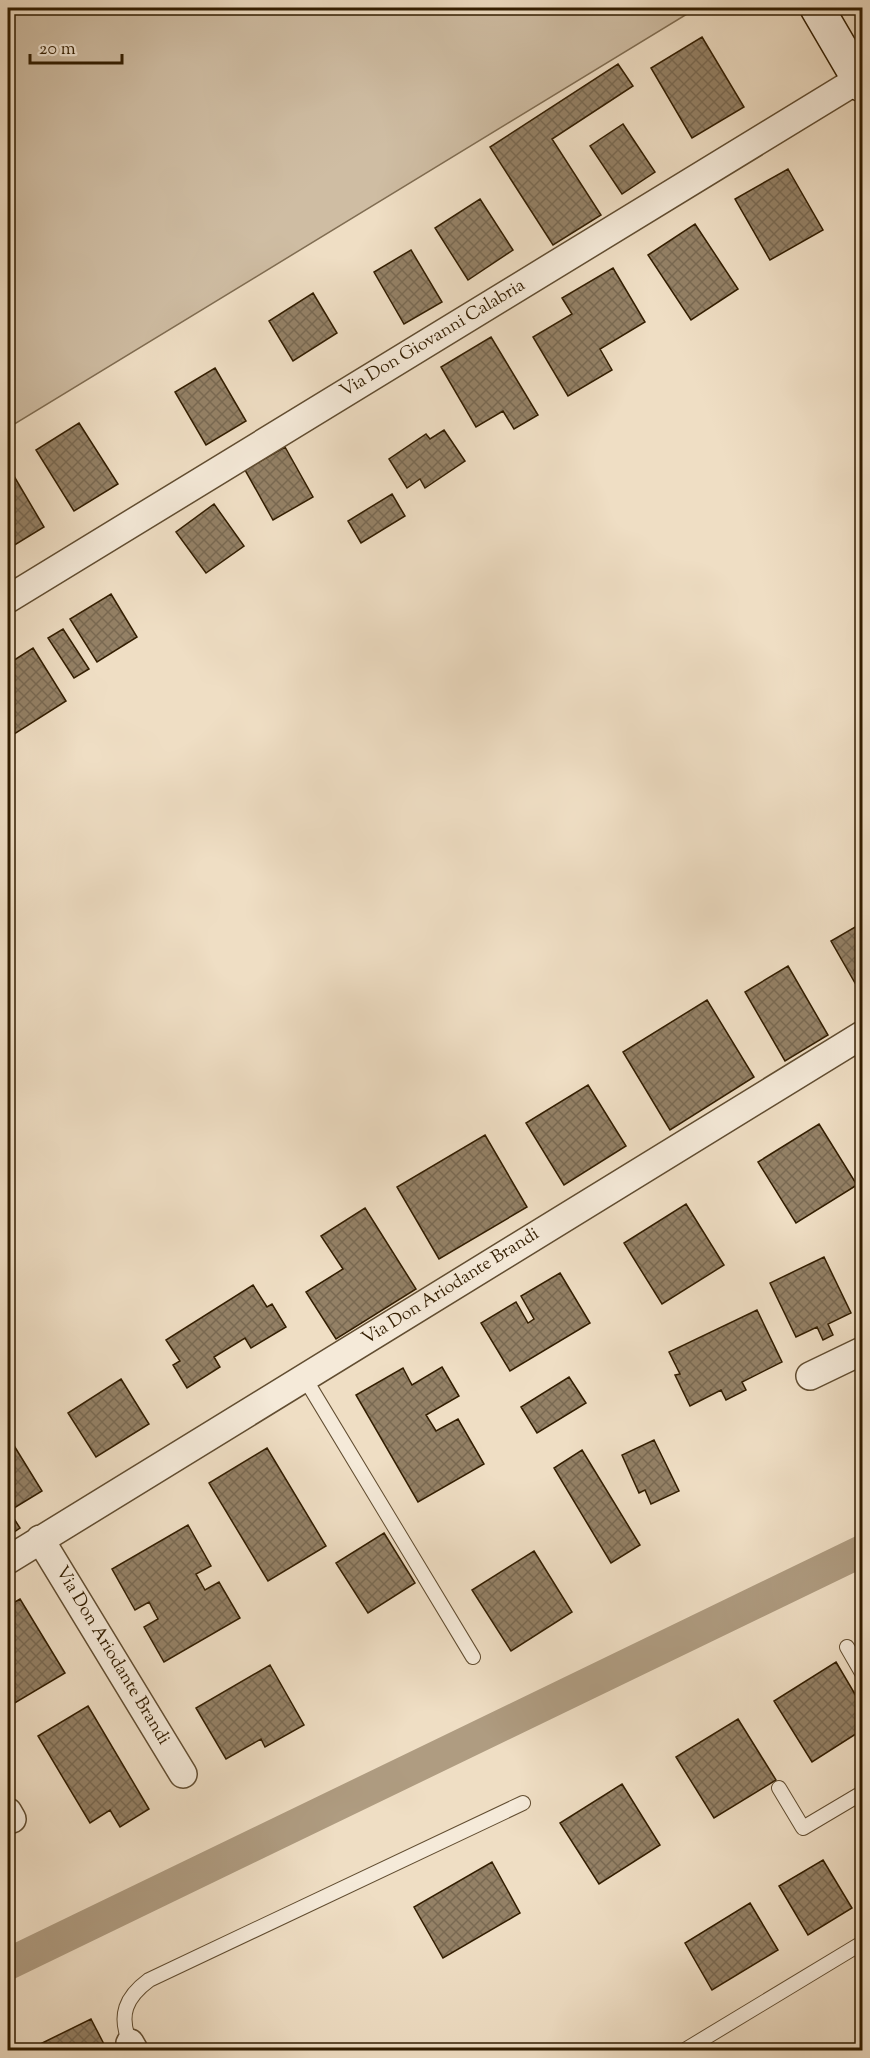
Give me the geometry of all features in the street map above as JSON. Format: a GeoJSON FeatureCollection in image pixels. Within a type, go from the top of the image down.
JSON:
{"type":"FeatureCollection","features":[{"type":"Feature","properties":{"kind":"street"},"geometry":{"type":"LineString","coordinates":[[817,8],[861,82]]}},
{"type":"Feature","properties":{"kind":"street","name":"Via Don Giovanni Calabria"},"geometry":{"type":"LineString","coordinates":[[8,599],[861,82]]}},
{"type":"Feature","properties":{"kind":"street","name":"Via Don Ariodante Brandi"},"geometry":{"type":"LineString","coordinates":[[8,1560],[862,1035]]}},
{"type":"Feature","properties":{"kind":"street"},"geometry":{"type":"LineString","coordinates":[[810,1376],[862,1351]]}},
{"type":"Feature","properties":{"kind":"street","name":"Via Don Ariodante Brandi"},"geometry":{"type":"LineString","coordinates":[[40,1539],[183,1774]]}},
{"type":"Feature","properties":{"kind":"lane"},"geometry":{"type":"LineString","coordinates":[[304,1377],[473,1657]]}},
{"type":"Feature","properties":{"kind":"lane"},"geometry":{"type":"LineString","coordinates":[[847,1647],[862,1673]]}},
{"type":"Feature","properties":{"kind":"lane"},"geometry":{"type":"LineString","coordinates":[[779,1788],[803,1828],[862,1793]]}},
{"type":"Feature","properties":{"kind":"lane"},"geometry":{"type":"LineString","coordinates":[[132,2047],[124,2026],[128,2000],[149,1980],[523,1803]]}},
{"type":"Feature","properties":{"kind":"lane"},"geometry":{"type":"LineString","coordinates":[[685,2050],[862,1943]]}},
{"type":"Feature","properties":{"kind":"shaded area"},"geometry":{"type":"Polygon","coordinates":[[[8,8],[697,8],[8,428],[8,8]]]}},
{"type":"Feature","properties":{"kind":"building"},"geometry":{"type":"Polygon","coordinates":[[[702,37],[744,107],[692,138],[651,68],[702,37]]]}},
{"type":"Feature","properties":{"kind":"building"},"geometry":{"type":"Polygon","coordinates":[[[618,64],[633,86],[552,139],[601,215],[553,245],[490,147],[618,64]]]}},
{"type":"Feature","properties":{"kind":"building"},"geometry":{"type":"Polygon","coordinates":[[[623,124],[655,172],[622,194],[590,146],[623,124]]]}},
{"type":"Feature","properties":{"kind":"building"},"geometry":{"type":"Polygon","coordinates":[[[788,169],[823,230],[770,260],[735,199],[788,169]]]}},
{"type":"Feature","properties":{"kind":"building"},"geometry":{"type":"Polygon","coordinates":[[[480,199],[513,250],[468,280],[435,228],[480,199]]]}},
{"type":"Feature","properties":{"kind":"building"},"geometry":{"type":"Polygon","coordinates":[[[695,224],[738,289],[691,320],[648,255],[695,224]]]}},
{"type":"Feature","properties":{"kind":"building"},"geometry":{"type":"Polygon","coordinates":[[[411,250],[442,302],[404,324],[374,272],[411,250]]]}},
{"type":"Feature","properties":{"kind":"building"},"geometry":{"type":"Polygon","coordinates":[[[613,268],[645,322],[600,349],[612,370],[568,396],[533,337],[572,314],[562,298],[613,268]]]}},
{"type":"Feature","properties":{"kind":"building"},"geometry":{"type":"Polygon","coordinates":[[[313,293],[337,333],[293,361],[269,321],[313,293]]]}},
{"type":"Feature","properties":{"kind":"building"},"geometry":{"type":"Polygon","coordinates":[[[491,337],[538,415],[514,429],[503,411],[476,427],[441,367],[491,337]]]}},
{"type":"Feature","properties":{"kind":"building"},"geometry":{"type":"Polygon","coordinates":[[[215,368],[246,421],[206,445],[175,392],[215,368]]]}},
{"type":"Feature","properties":{"kind":"building"},"geometry":{"type":"Polygon","coordinates":[[[79,423],[118,484],[74,511],[36,450],[79,423]]]}},
{"type":"Feature","properties":{"kind":"building"},"geometry":{"type":"Polygon","coordinates":[[[444,430],[465,461],[425,488],[420,479],[407,488],[389,459],[426,434],[430,439],[444,430]]]}},
{"type":"Feature","properties":{"kind":"building"},"geometry":{"type":"Polygon","coordinates":[[[285,447],[313,497],[273,520],[245,470],[285,447]]]}},
{"type":"Feature","properties":{"kind":"building"},"geometry":{"type":"Polygon","coordinates":[[[8,466],[44,527],[13,546],[8,536],[8,466]]]}},
{"type":"Feature","properties":{"kind":"building"},"geometry":{"type":"Polygon","coordinates":[[[392,494],[405,516],[361,543],[348,521],[392,494]]]}},
{"type":"Feature","properties":{"kind":"building"},"geometry":{"type":"Polygon","coordinates":[[[214,504],[244,546],[206,573],[176,532],[214,504]]]}},
{"type":"Feature","properties":{"kind":"building"},"geometry":{"type":"Polygon","coordinates":[[[111,594],[137,637],[97,662],[70,619],[111,594]]]}},
{"type":"Feature","properties":{"kind":"building"},"geometry":{"type":"Polygon","coordinates":[[[63,629],[89,669],[74,678],[48,638],[63,629]]]}},
{"type":"Feature","properties":{"kind":"building"},"geometry":{"type":"Polygon","coordinates":[[[33,648],[66,701],[8,738],[8,664],[33,648]]]}},
{"type":"Feature","properties":{"kind":"building"},"geometry":{"type":"Polygon","coordinates":[[[862,923],[862,988],[859,990],[831,941],[862,923]]]}},
{"type":"Feature","properties":{"kind":"building"},"geometry":{"type":"Polygon","coordinates":[[[788,966],[828,1035],[785,1061],[745,992],[788,966]]]}},
{"type":"Feature","properties":{"kind":"building"},"geometry":{"type":"Polygon","coordinates":[[[707,1000],[754,1077],[670,1130],[623,1052],[707,1000]]]}},
{"type":"Feature","properties":{"kind":"building"},"geometry":{"type":"Polygon","coordinates":[[[588,1085],[626,1146],[564,1185],[526,1123],[588,1085]]]}},
{"type":"Feature","properties":{"kind":"building"},"geometry":{"type":"Polygon","coordinates":[[[819,1124],[857,1185],[796,1223],[758,1162],[819,1124]]]}},
{"type":"Feature","properties":{"kind":"building"},"geometry":{"type":"Polygon","coordinates":[[[485,1135],[527,1207],[439,1259],[397,1187],[485,1135]]]}},
{"type":"Feature","properties":{"kind":"building"},"geometry":{"type":"Polygon","coordinates":[[[686,1204],[724,1265],[662,1304],[624,1243],[686,1204]]]}},
{"type":"Feature","properties":{"kind":"building"},"geometry":{"type":"Polygon","coordinates":[[[365,1208],[416,1289],[336,1339],[306,1292],[343,1269],[321,1236],[365,1208]]]}},
{"type":"Feature","properties":{"kind":"building"},"geometry":{"type":"Polygon","coordinates":[[[824,1257],[851,1313],[828,1324],[833,1335],[823,1340],[817,1327],[796,1337],[770,1283],[824,1257]]]}},
{"type":"Feature","properties":{"kind":"building"},"geometry":{"type":"Polygon","coordinates":[[[560,1273],[590,1323],[510,1371],[481,1323],[516,1302],[528,1323],[534,1319],[521,1296],[560,1273]]]}},
{"type":"Feature","properties":{"kind":"building"},"geometry":{"type":"Polygon","coordinates":[[[253,1285],[267,1307],[272,1304],[286,1327],[251,1348],[245,1338],[214,1357],[220,1367],[187,1388],[173,1365],[180,1361],[166,1340],[253,1285]]]}},
{"type":"Feature","properties":{"kind":"building"},"geometry":{"type":"Polygon","coordinates":[[[757,1310],[782,1362],[742,1382],[746,1390],[726,1400],[721,1390],[690,1406],[675,1375],[680,1374],[669,1352],[757,1310]]]}},
{"type":"Feature","properties":{"kind":"building"},"geometry":{"type":"Polygon","coordinates":[[[442,1367],[459,1396],[426,1415],[436,1431],[458,1419],[484,1464],[418,1502],[356,1395],[403,1368],[412,1385],[442,1367]]]}},
{"type":"Feature","properties":{"kind":"building"},"geometry":{"type":"Polygon","coordinates":[[[569,1377],[586,1403],[537,1433],[521,1407],[569,1377]]]}},
{"type":"Feature","properties":{"kind":"building"},"geometry":{"type":"Polygon","coordinates":[[[121,1379],[149,1424],[96,1457],[68,1413],[121,1379]]]}},
{"type":"Feature","properties":{"kind":"building"},"geometry":{"type":"Polygon","coordinates":[[[654,1440],[679,1491],[651,1504],[645,1490],[639,1493],[622,1455],[654,1440]]]}},
{"type":"Feature","properties":{"kind":"building"},"geometry":{"type":"Polygon","coordinates":[[[13,1444],[42,1491],[9,1511],[20,1528],[8,1536],[8,1447],[13,1444]]]}},
{"type":"Feature","properties":{"kind":"building"},"geometry":{"type":"Polygon","coordinates":[[[267,1448],[326,1546],[268,1581],[209,1483],[267,1448]]]}},
{"type":"Feature","properties":{"kind":"building"},"geometry":{"type":"Polygon","coordinates":[[[582,1450],[640,1545],[611,1563],[554,1468],[582,1450]]]}},
{"type":"Feature","properties":{"kind":"building"},"geometry":{"type":"Polygon","coordinates":[[[188,1525],[211,1566],[196,1574],[205,1590],[219,1582],[240,1618],[164,1662],[144,1627],[158,1619],[149,1602],[135,1610],[112,1569],[188,1525]]]}},
{"type":"Feature","properties":{"kind":"building"},"geometry":{"type":"Polygon","coordinates":[[[384,1533],[415,1583],[368,1613],[336,1563],[384,1533]]]}},
{"type":"Feature","properties":{"kind":"building"},"geometry":{"type":"Polygon","coordinates":[[[534,1551],[572,1612],[511,1651],[472,1590],[534,1551]]]}},
{"type":"Feature","properties":{"kind":"building"},"geometry":{"type":"Polygon","coordinates":[[[20,1599],[65,1673],[8,1707],[8,1606],[20,1599]]]}},
{"type":"Feature","properties":{"kind":"building"},"geometry":{"type":"Polygon","coordinates":[[[836,1662],[862,1706],[862,1730],[812,1762],[774,1701],[836,1662]]]}},
{"type":"Feature","properties":{"kind":"building"},"geometry":{"type":"Polygon","coordinates":[[[270,1665],[304,1725],[265,1747],[261,1739],[226,1759],[196,1708],[270,1665]]]}},
{"type":"Feature","properties":{"kind":"building"},"geometry":{"type":"Polygon","coordinates":[[[88,1706],[149,1809],[120,1827],[110,1810],[90,1823],[38,1736],[88,1706]]]}},
{"type":"Feature","properties":{"kind":"building"},"geometry":{"type":"Polygon","coordinates":[[[738,1719],[776,1780],[714,1818],[676,1757],[738,1719]]]}},
{"type":"Feature","properties":{"kind":"building"},"geometry":{"type":"Polygon","coordinates":[[[622,1784],[660,1845],[599,1884],[560,1823],[622,1784]]]}},
{"type":"Feature","properties":{"kind":"building"},"geometry":{"type":"Polygon","coordinates":[[[823,1860],[852,1908],[808,1935],[779,1886],[823,1860]]]}},
{"type":"Feature","properties":{"kind":"building"},"geometry":{"type":"Polygon","coordinates":[[[492,1862],[520,1913],[443,1958],[414,1907],[492,1862]]]}},
{"type":"Feature","properties":{"kind":"building"},"geometry":{"type":"Polygon","coordinates":[[[750,1903],[778,1950],[712,1990],[685,1943],[750,1903]]]}},
{"type":"Feature","properties":{"kind":"building"},"geometry":{"type":"Polygon","coordinates":[[[91,2019],[107,2050],[28,2050],[91,2019]]]}},
{"type":"Feature","properties":{"kind":"waterway"},"geometry":{"type":"LineString","coordinates":[[8,1964],[862,1551]]}}]}
